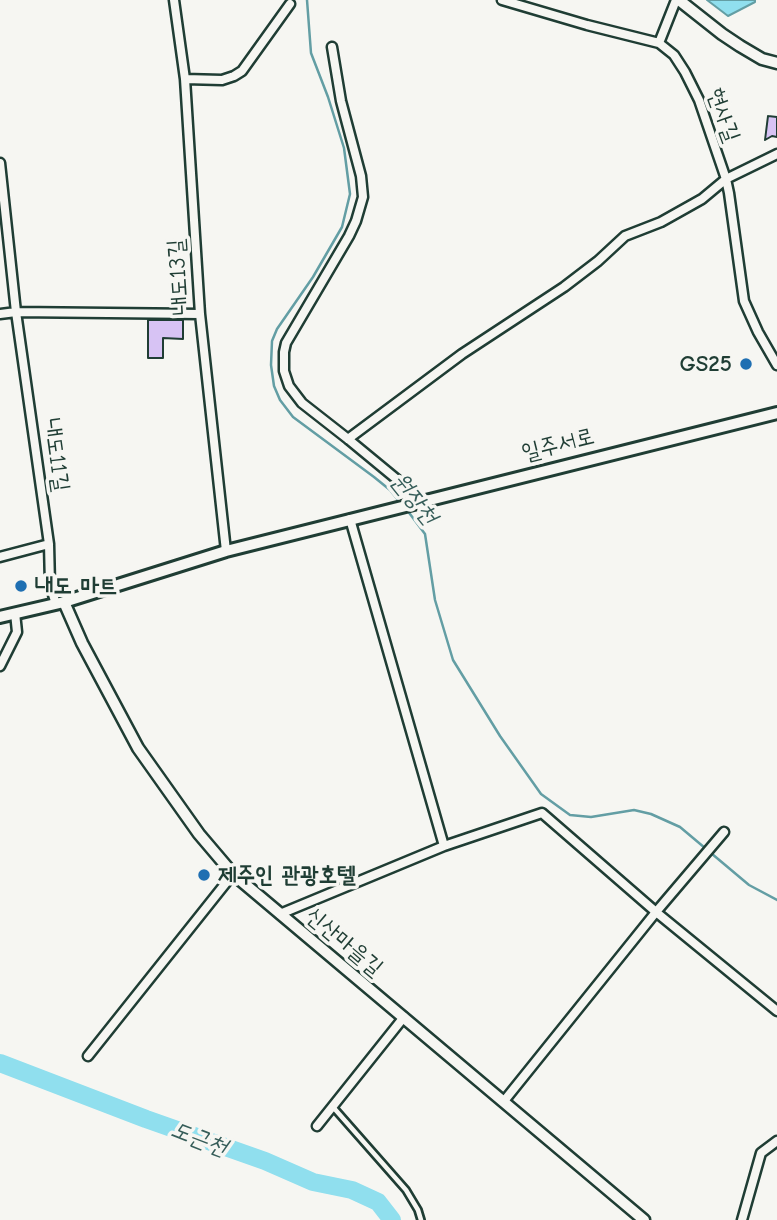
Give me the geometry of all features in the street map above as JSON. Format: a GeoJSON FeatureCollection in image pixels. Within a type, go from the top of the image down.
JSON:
{"type":"FeatureCollection","features":[{"type":"Feature","properties":{"kind":"main road","name":"일주서로"},"geometry":{"type":"LineString","coordinates":[[0,617],[60,603],[226,551],[777,413]]}},
{"type":"Feature","properties":{"kind":"street","name":"내도13길"},"geometry":{"type":"LineString","coordinates":[[174,0],[185,79],[200,313],[226,551]]}},
{"type":"Feature","properties":{"kind":"street"},"geometry":{"type":"LineString","coordinates":[[502,0],[659,43],[678,0],[751,53],[777,63]]}},
{"type":"Feature","properties":{"kind":"street"},"geometry":{"type":"LineString","coordinates":[[185,79],[222,80],[242,71],[290,4]]}},
{"type":"Feature","properties":{"kind":"street","name":"현사길"},"geometry":{"type":"LineString","coordinates":[[659,43],[674,55],[699,100],[726,179],[744,301],[777,365]]}},
{"type":"Feature","properties":{"kind":"street"},"geometry":{"type":"LineString","coordinates":[[332,47],[341,101],[363,197],[349,236],[286,344],[284,371],[289,386],[302,403],[411,491],[414,502]]}},
{"type":"Feature","properties":{"kind":"street"},"geometry":{"type":"LineString","coordinates":[[348,439],[462,354],[564,287],[625,236],[661,222],[702,199],[726,179],[777,155]]}},
{"type":"Feature","properties":{"kind":"street","name":"내도11길"},"geometry":{"type":"LineString","coordinates":[[0,163],[16,312],[49,544],[50,585],[60,603]]}},
{"type":"Feature","properties":{"kind":"street"},"geometry":{"type":"LineString","coordinates":[[0,314],[200,313]]}},
{"type":"Feature","properties":{"kind":"street"},"geometry":{"type":"LineString","coordinates":[[350,519],[444,846]]}},
{"type":"Feature","properties":{"kind":"street"},"geometry":{"type":"LineString","coordinates":[[0,557],[49,544]]}},
{"type":"Feature","properties":{"kind":"street","name":"신산마을길"},"geometry":{"type":"LineString","coordinates":[[60,603],[138,748],[199,834],[233,874],[644,1220]]}},
{"type":"Feature","properties":{"kind":"street"},"geometry":{"type":"LineString","coordinates":[[0,666],[16,632],[15,613]]}},
{"type":"Feature","properties":{"kind":"street"},"geometry":{"type":"LineString","coordinates":[[280,914],[444,846],[542,813],[656,912],[777,1011]]}},
{"type":"Feature","properties":{"kind":"street"},"geometry":{"type":"LineString","coordinates":[[504,1101],[656,912],[722,836]]}},
{"type":"Feature","properties":{"kind":"street"},"geometry":{"type":"LineString","coordinates":[[88,1056],[233,874]]}},
{"type":"Feature","properties":{"kind":"street"},"geometry":{"type":"LineString","coordinates":[[317,1126],[404,1017]]}},
{"type":"Feature","properties":{"kind":"street"},"geometry":{"type":"LineString","coordinates":[[743,1220],[761,1153],[777,1141]]}},
{"type":"Feature","properties":{"kind":"lane"},"geometry":{"type":"LineString","coordinates":[[333,1107],[406,1190],[421,1220]]}},
{"type":"Feature","properties":{"kind":"water"},"geometry":{"type":"Polygon","coordinates":[[[707,0],[755,0],[755,2],[728,16],[707,0]]]}},
{"type":"Feature","properties":{"kind":"building"},"geometry":{"type":"Polygon","coordinates":[[[768,116],[777,117],[777,137],[772,136],[765,140],[768,116]]]}},
{"type":"Feature","properties":{"kind":"building"},"geometry":{"type":"Polygon","coordinates":[[[148,320],[183,320],[183,339],[163,338],[163,358],[148,358],[148,320]]]}},
{"type":"Feature","properties":{"kind":"waterway","name":"원장천"},"geometry":{"type":"LineString","coordinates":[[307,0],[311,53],[344,148],[350,194],[342,227],[272,341],[274,386],[280,400],[293,417],[374,477],[390,490],[402,505]]}},
{"type":"Feature","properties":{"kind":"waterway","name":"원장천"},"geometry":{"type":"LineString","coordinates":[[407,510],[425,534],[435,600],[453,660],[500,736],[541,794],[570,815],[591,817],[634,810],[651,814],[680,827],[749,885],[777,900]]}},
{"type":"Feature","properties":{"kind":"waterway","name":"도근천"},"geometry":{"type":"LineString","coordinates":[[0,1063],[265,1161],[313,1182],[352,1190],[378,1202],[392,1220]]}},
{"type":"Feature","properties":{"kind":"place","name":"GS25"},"geometry":{"type":"Point","coordinates":[746,364]}},
{"type":"Feature","properties":{"kind":"place","name":"내도 마트"},"geometry":{"type":"Point","coordinates":[21,586]}},
{"type":"Feature","properties":{"kind":"place","name":"제주인 관광호텔"},"geometry":{"type":"Point","coordinates":[204,875]}}]}
